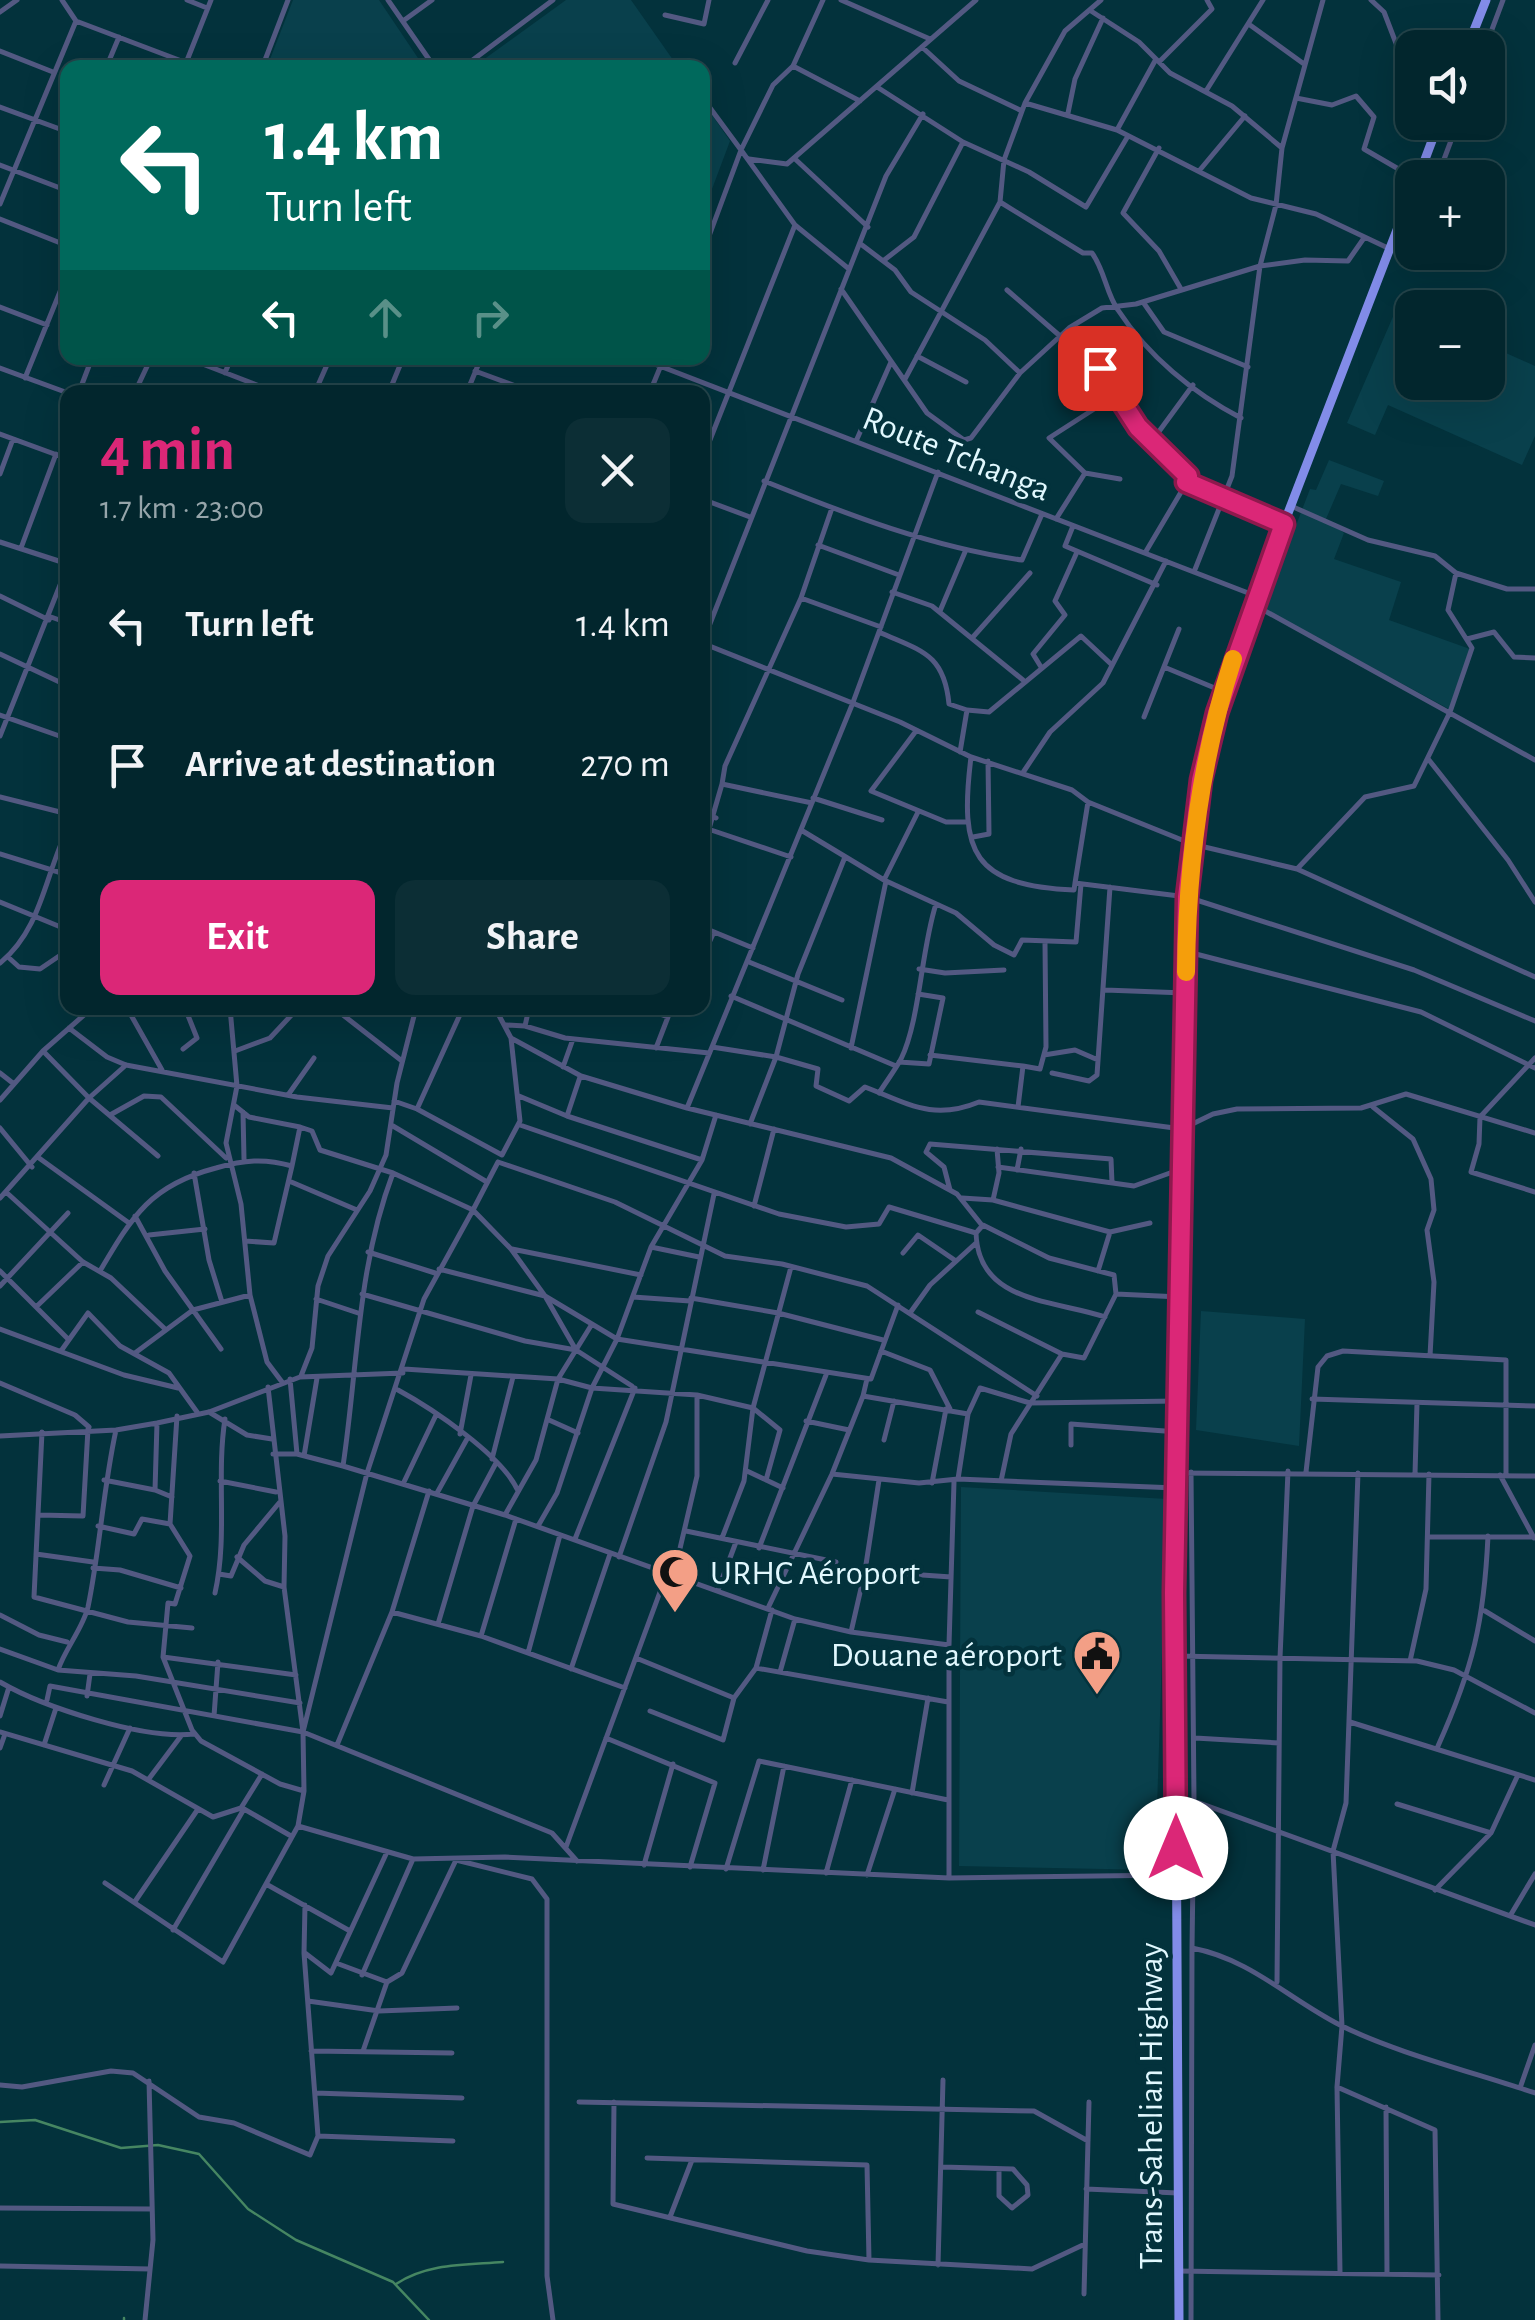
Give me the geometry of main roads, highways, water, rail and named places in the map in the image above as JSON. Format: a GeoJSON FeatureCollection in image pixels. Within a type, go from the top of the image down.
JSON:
{"type":"FeatureCollection","features":[{"type":"Feature","properties":{"kind":"highway"},"geometry":{"type":"LineString","coordinates":[[1474,30],[1486,0]]}},
{"type":"Feature","properties":{"kind":"highway","name":"Trans-Sahelian Highway"},"geometry":{"type":"LineString","coordinates":[[1179,2320],[1174,1656],[1187,897],[1192,844],[1222,692],[1395,236]]}},
{"type":"Feature","properties":{"kind":"waterway"},"geometry":{"type":"LineString","coordinates":[[0,2122],[35,2120],[121,2148],[158,2145],[199,2154],[248,2209],[296,2240],[393,2282],[429,2320]]}},
{"type":"Feature","properties":{"kind":"waterway"},"geometry":{"type":"LineString","coordinates":[[396,2284],[434,2269],[503,2262]]}},
{"type":"Feature","properties":{"kind":"place","name":"URHC Aéroport"},"geometry":{"type":"Point","coordinates":[675,1614]}},
{"type":"Feature","properties":{"kind":"place","name":"Douane aéroport"},"geometry":{"type":"Point","coordinates":[1097,1696]}}]}
